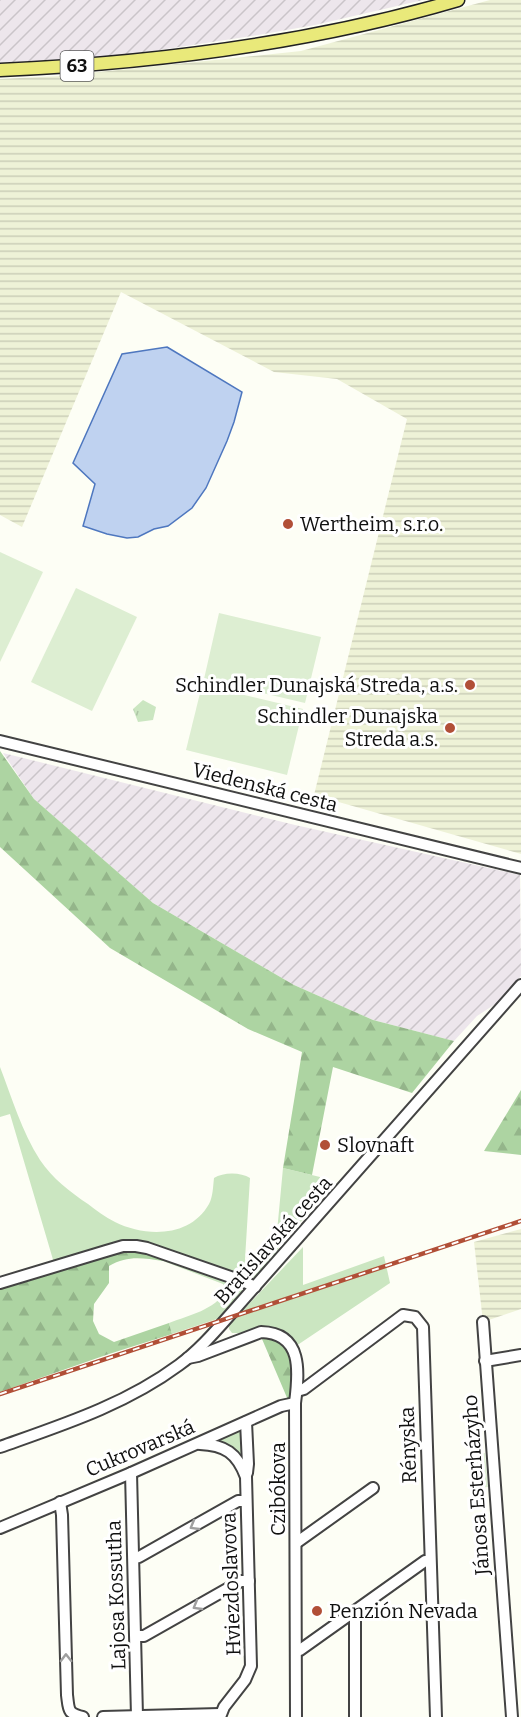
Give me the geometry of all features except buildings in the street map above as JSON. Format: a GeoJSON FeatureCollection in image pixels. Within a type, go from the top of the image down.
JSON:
{"type":"FeatureCollection","features":[{"type":"Feature","properties":{"kind":"main road","name":"63"},"geometry":{"type":"LineString","coordinates":[[0,70],[141,60],[287,40],[375,23],[458,0]]}},
{"type":"Feature","properties":{"kind":"street","name":"Viedenská cesta"},"geometry":{"type":"LineString","coordinates":[[0,741],[521,868]]}},
{"type":"Feature","properties":{"kind":"street","name":"Bratislavská cesta"},"geometry":{"type":"LineString","coordinates":[[0,1447],[117,1403],[188,1358],[218,1329],[521,985]]}},
{"type":"Feature","properties":{"kind":"street"},"geometry":{"type":"LineString","coordinates":[[0,1283],[123,1246],[136,1246],[166,1254],[255,1287]]}},
{"type":"Feature","properties":{"kind":"street","name":"Rényska"},"geometry":{"type":"LineString","coordinates":[[297,1391],[304,1389],[403,1315],[415,1317],[423,1327],[436,1717]]}},
{"type":"Feature","properties":{"kind":"street","name":"Jánosa Esterházyho"},"geometry":{"type":"LineString","coordinates":[[483,1322],[512,1717]]}},
{"type":"Feature","properties":{"kind":"street"},"geometry":{"type":"LineString","coordinates":[[218,1329],[228,1338],[241,1339]]}},
{"type":"Feature","properties":{"kind":"street","name":"Czibókova"},"geometry":{"type":"LineString","coordinates":[[241,1339],[261,1332],[283,1336],[290,1342],[296,1359],[296,1717]]}},
{"type":"Feature","properties":{"kind":"street"},"geometry":{"type":"LineString","coordinates":[[188,1358],[241,1339]]}},
{"type":"Feature","properties":{"kind":"street"},"geometry":{"type":"LineString","coordinates":[[485,1361],[521,1355]]}},
{"type":"Feature","properties":{"kind":"street","name":"Cukrovarská"},"geometry":{"type":"LineString","coordinates":[[0,1528],[281,1406],[295,1403]]}},
{"type":"Feature","properties":{"kind":"street","name":"Hviezdoslavova"},"geometry":{"type":"LineString","coordinates":[[220,1716],[245,1680],[251,1666],[246,1422]]}},
{"type":"Feature","properties":{"kind":"street"},"geometry":{"type":"LineString","coordinates":[[196,1443],[210,1444],[228,1451],[241,1464],[246,1477]]}},
{"type":"Feature","properties":{"kind":"street","name":"Lajosa Kossutha"},"geometry":{"type":"LineString","coordinates":[[131,1473],[137,1716]]}},
{"type":"Feature","properties":{"kind":"street"},"geometry":{"type":"LineString","coordinates":[[296,1543],[373,1488]]}},
{"type":"Feature","properties":{"kind":"street"},"geometry":{"type":"LineString","coordinates":[[134,1558],[238,1501],[246,1501]]}},
{"type":"Feature","properties":{"kind":"street"},"geometry":{"type":"LineString","coordinates":[[60,1502],[67,1695],[69,1710],[78,1716]]}},
{"type":"Feature","properties":{"kind":"street"},"geometry":{"type":"LineString","coordinates":[[296,1651],[425,1561],[430,1562]]}},
{"type":"Feature","properties":{"kind":"street"},"geometry":{"type":"LineString","coordinates":[[136,1636],[144,1636],[241,1581],[249,1581]]}},
{"type":"Feature","properties":{"kind":"street"},"geometry":{"type":"LineString","coordinates":[[352,1613],[355,1619],[355,1717]]}},
{"type":"Feature","properties":{"kind":"street"},"geometry":{"type":"LineString","coordinates":[[103,1717],[220,1716]]}},
{"type":"Feature","properties":{"kind":"shaded area"},"geometry":{"type":"Polygon","coordinates":[[[0,0],[423,0],[315,25],[133,54],[0,63],[0,0]]]}},
{"type":"Feature","properties":{"kind":"shaded area"},"geometry":{"type":"Polygon","coordinates":[[[3,753],[295,825],[520,875],[521,976],[503,999],[477,1016],[454,1041],[373,1020],[294,985],[153,903],[34,799],[3,753]]]}},
{"type":"Feature","properties":{"kind":"green space"},"geometry":{"type":"Polygon","coordinates":[[[490,0],[521,0],[521,854],[314,795],[407,419],[337,379],[274,372],[121,292],[22,527],[0,515],[0,79],[60,76],[301,51],[490,0]]]}},
{"type":"Feature","properties":{"kind":"green space"},"geometry":{"type":"Polygon","coordinates":[[[0,552],[43,572],[0,662],[0,552]]]}},
{"type":"Feature","properties":{"kind":"green space"},"geometry":{"type":"Polygon","coordinates":[[[76,588],[137,617],[92,711],[31,682],[76,588]]]}},
{"type":"Feature","properties":{"kind":"green space"},"geometry":{"type":"Polygon","coordinates":[[[219,613],[321,637],[305,703],[204,679],[219,613]]]}},
{"type":"Feature","properties":{"kind":"green space"},"geometry":{"type":"Polygon","coordinates":[[[202,685],[303,709],[287,775],[186,750],[202,685]]]}},
{"type":"Feature","properties":{"kind":"green space"},"geometry":{"type":"Polygon","coordinates":[[[143,700],[156,707],[153,720],[138,722],[133,709],[143,700]]]}},
{"type":"Feature","properties":{"kind":"green space"},"geometry":{"type":"Polygon","coordinates":[[[0,751],[34,799],[153,903],[294,985],[373,1020],[454,1041],[412,1093],[333,1067],[312,1175],[283,1168],[302,1052],[248,1029],[110,948],[0,847],[0,751]]]}},
{"type":"Feature","properties":{"kind":"green space"},"geometry":{"type":"Polygon","coordinates":[[[0,1067],[23,1126],[45,1167],[68,1190],[115,1222],[153,1232],[179,1229],[201,1215],[209,1204],[214,1178],[227,1174],[246,1176],[250,1178],[245,1259],[246,1267],[249,1268],[257,1262],[277,1232],[283,1168],[320,1177],[317,1204],[283,1241],[259,1275],[249,1280],[150,1245],[54,1263],[10,1114],[0,1117],[0,1067]]]}},
{"type":"Feature","properties":{"kind":"green space"},"geometry":{"type":"Polygon","coordinates":[[[521,1090],[521,1155],[484,1151],[521,1090]]]}},
{"type":"Feature","properties":{"kind":"green space"},"geometry":{"type":"Polygon","coordinates":[[[521,1229],[521,1309],[483,1322],[474,1242],[521,1229]]]}},
{"type":"Feature","properties":{"kind":"green space"},"geometry":{"type":"Polygon","coordinates":[[[303,1247],[303,1285],[384,1256],[390,1283],[296,1346],[259,1328],[232,1333],[229,1325],[303,1247]]]}},
{"type":"Feature","properties":{"kind":"green space"},"geometry":{"type":"Polygon","coordinates":[[[130,1249],[165,1257],[163,1261],[129,1259],[109,1266],[109,1283],[94,1304],[93,1321],[99,1334],[114,1342],[169,1323],[172,1334],[0,1392],[0,1287],[130,1249]]]}},
{"type":"Feature","properties":{"kind":"green space"},"geometry":{"type":"Polygon","coordinates":[[[165,1257],[239,1283],[242,1295],[223,1317],[172,1334],[169,1323],[208,1307],[221,1298],[226,1291],[223,1284],[163,1261],[165,1257]]]}},
{"type":"Feature","properties":{"kind":"green space"},"geometry":{"type":"Polygon","coordinates":[[[269,1338],[285,1347],[289,1353],[292,1369],[292,1396],[288,1400],[262,1339],[269,1338]]]}},
{"type":"Feature","properties":{"kind":"green space"},"geometry":{"type":"Polygon","coordinates":[[[239,1428],[242,1430],[245,1462],[206,1441],[239,1428]]]}},
{"type":"Feature","properties":{"kind":"green space"},"geometry":{"type":"Polygon","coordinates":[[[485,1453],[488,1487],[471,1488],[468,1454],[485,1453]]]}},
{"type":"Feature","properties":{"kind":"water"},"geometry":{"type":"Polygon","coordinates":[[[167,347],[242,392],[227,441],[206,488],[192,508],[168,526],[154,529],[138,537],[127,538],[107,534],[83,526],[95,484],[73,463],[122,354],[167,347]]]}},
{"type":"Feature","properties":{"kind":"railway"},"geometry":{"type":"LineString","coordinates":[[0,1394],[521,1221]]}},
{"type":"Feature","properties":{"kind":"place","name":"Wertheim, s.r.o."},"geometry":{"type":"Point","coordinates":[288,524]}},
{"type":"Feature","properties":{"kind":"place","name":"Schindler Dunajská Streda, a.s."},"geometry":{"type":"Point","coordinates":[470,685]}},
{"type":"Feature","properties":{"kind":"place","name":"Schindler Dunajska Streda a.s."},"geometry":{"type":"Point","coordinates":[450,728]}},
{"type":"Feature","properties":{"kind":"place","name":"Slovnaft"},"geometry":{"type":"Point","coordinates":[325,1145]}},
{"type":"Feature","properties":{"kind":"place","name":"Penzión Nevada"},"geometry":{"type":"Point","coordinates":[317,1611]}}]}
